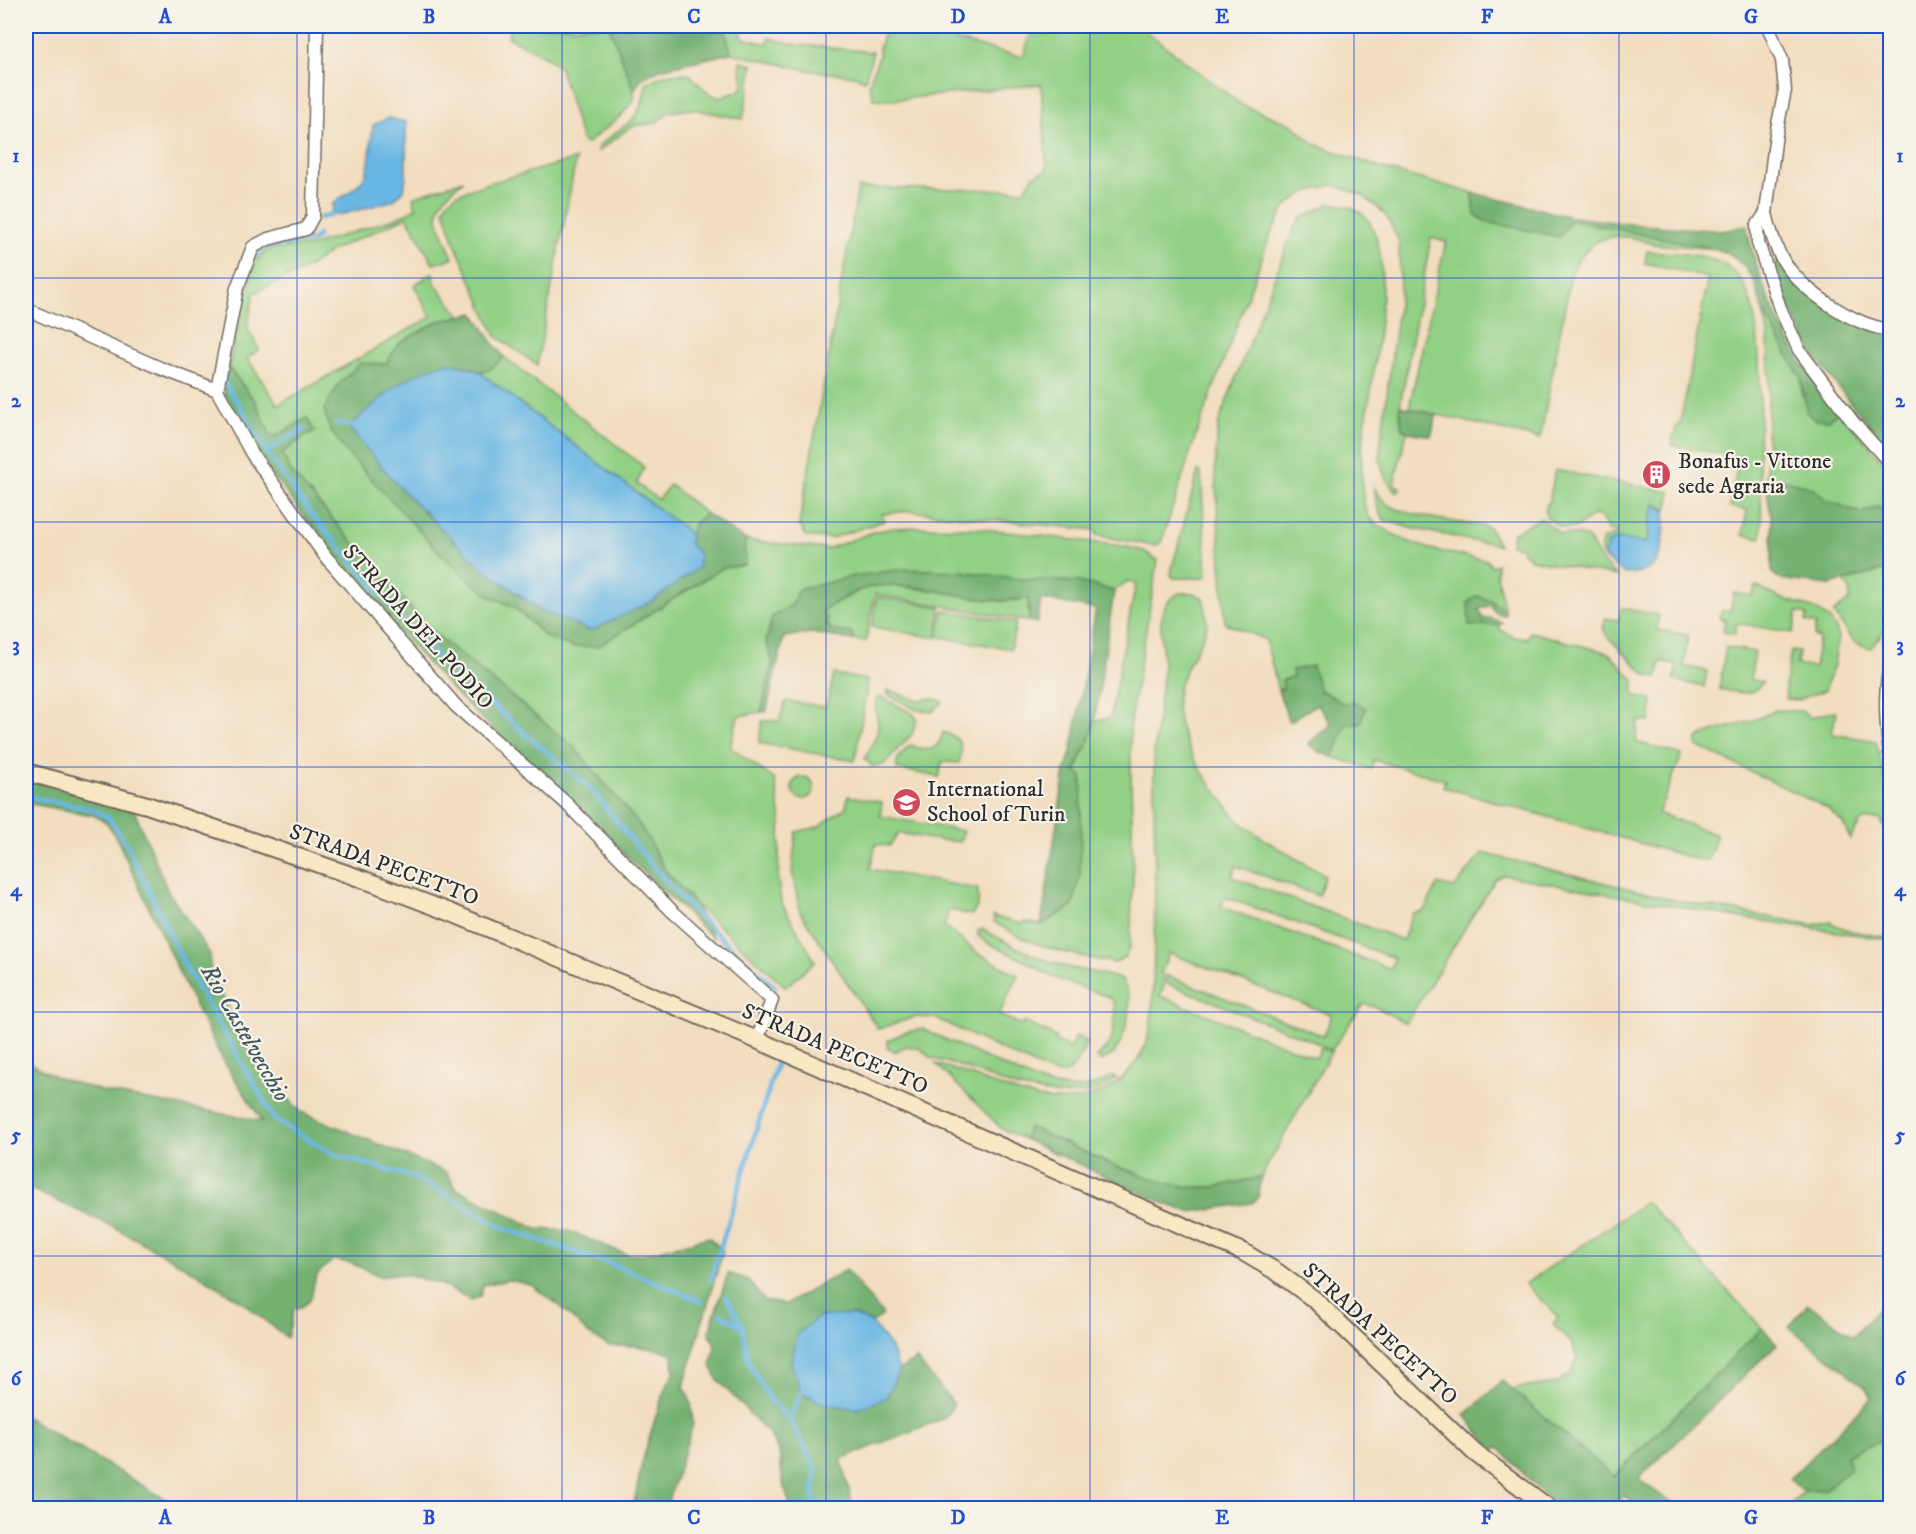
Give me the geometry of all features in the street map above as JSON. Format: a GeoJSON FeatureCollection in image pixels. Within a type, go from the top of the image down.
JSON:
{"type":"FeatureCollection","features":[{"type":"Feature","properties":{"kind":"main road","name":"STRADA PECETTO"},"geometry":{"type":"LineString","coordinates":[[26,772],[147,805],[365,880],[447,911],[757,1040],[1170,1219],[1252,1257],[1315,1300],[1475,1453],[1549,1509]]}},
{"type":"Feature","properties":{"kind":"street"},"geometry":{"type":"LineString","coordinates":[[26,309],[160,368],[217,390],[237,288],[253,248],[268,239],[306,228],[313,216],[317,26]]}},
{"type":"Feature","properties":{"kind":"street"},"geometry":{"type":"LineString","coordinates":[[1768,26],[1782,60],[1785,90],[1776,134],[1766,213],[1779,254],[1796,277],[1835,309],[1879,328],[1890,330]]}},
{"type":"Feature","properties":{"kind":"street"},"geometry":{"type":"LineString","coordinates":[[1766,213],[1757,226],[1758,243],[1780,308],[1799,350],[1853,422],[1890,463]]}},
{"type":"Feature","properties":{"kind":"street","name":"STRADA DEL PODIO"},"geometry":{"type":"LineString","coordinates":[[217,390],[252,454],[326,558],[456,706],[566,803],[672,910],[772,1000],[757,1040]]}},
{"type":"Feature","properties":{"kind":"street"},"geometry":{"type":"LineString","coordinates":[[1890,668],[1887,707],[1890,753]]}},
{"type":"Feature","properties":{"kind":"green space"},"geometry":{"type":"Polygon","coordinates":[[[510,26],[609,26],[634,90],[634,100],[621,116],[586,144],[582,141],[560,68],[546,57],[508,37],[510,26]]]}},
{"type":"Feature","properties":{"kind":"green space"},"geometry":{"type":"Polygon","coordinates":[[[609,26],[724,26],[731,53],[660,69],[641,79],[634,90],[609,26]]]}},
{"type":"Feature","properties":{"kind":"green space"},"geometry":{"type":"Polygon","coordinates":[[[724,26],[739,26],[743,38],[767,44],[769,38],[792,44],[873,52],[865,80],[855,76],[807,70],[731,53],[724,26]]]}},
{"type":"Feature","properties":{"kind":"green space"},"geometry":{"type":"Polygon","coordinates":[[[886,26],[895,26],[1023,57],[1033,26],[1139,26],[1242,105],[1293,125],[1314,144],[1384,169],[1473,193],[1475,215],[1571,220],[1716,249],[1653,244],[1639,239],[1614,237],[1594,243],[1586,251],[1571,274],[1540,439],[1409,408],[1446,241],[1431,238],[1399,411],[1402,428],[1407,432],[1394,483],[1400,488],[1397,492],[1388,483],[1383,473],[1380,449],[1400,292],[1399,241],[1385,214],[1362,195],[1334,185],[1306,192],[1286,206],[1271,233],[1195,438],[1161,543],[1155,546],[1096,535],[1095,530],[910,511],[882,514],[884,521],[832,538],[806,537],[799,524],[858,188],[1025,190],[1034,175],[1047,170],[1041,84],[892,100],[873,99],[869,84],[886,26]]]}},
{"type":"Feature","properties":{"kind":"green space"},"geometry":{"type":"Polygon","coordinates":[[[740,61],[753,65],[743,119],[692,109],[669,112],[656,123],[632,126],[598,151],[598,146],[632,120],[641,107],[647,82],[664,75],[688,73],[708,93],[720,98],[743,89],[740,61]]]}},
{"type":"Feature","properties":{"kind":"green space"},"geometry":{"type":"Polygon","coordinates":[[[576,159],[537,365],[496,336],[455,244],[444,209],[448,201],[457,194],[576,159]]]}},
{"type":"Feature","properties":{"kind":"green space"},"geometry":{"type":"Polygon","coordinates":[[[464,180],[452,190],[439,207],[439,223],[453,258],[433,264],[407,217],[333,250],[309,267],[254,293],[247,327],[259,350],[247,358],[278,405],[431,317],[414,285],[433,273],[435,284],[461,316],[436,322],[349,455],[397,504],[418,530],[471,582],[492,597],[514,607],[546,637],[599,646],[722,568],[745,565],[745,540],[827,549],[873,532],[893,528],[977,528],[1123,546],[1144,551],[1158,560],[1130,722],[1133,875],[1130,945],[1126,956],[1115,963],[1052,949],[1008,931],[994,922],[993,916],[1022,924],[1024,922],[1041,925],[1073,906],[1075,772],[1095,721],[1110,718],[1136,583],[1128,581],[1114,591],[1079,582],[1020,579],[960,571],[818,585],[798,590],[792,605],[772,617],[766,643],[773,662],[761,712],[738,716],[730,747],[775,780],[781,820],[778,878],[781,902],[815,961],[786,987],[695,904],[663,868],[574,747],[432,632],[291,472],[281,453],[312,432],[307,418],[275,437],[269,432],[255,401],[228,367],[254,263],[267,250],[313,245],[396,218],[416,208],[413,197],[464,180]]]}},
{"type":"Feature","properties":{"kind":"green space"},"geometry":{"type":"Polygon","coordinates":[[[1473,193],[1571,217],[1712,230],[1729,230],[1746,225],[1766,292],[1788,340],[1812,377],[1839,411],[1829,420],[1816,420],[1807,413],[1801,378],[1763,311],[1755,283],[1745,267],[1731,255],[1716,249],[1571,220],[1560,237],[1487,222],[1475,215],[1473,193]]]}},
{"type":"Feature","properties":{"kind":"green space"},"geometry":{"type":"Polygon","coordinates":[[[1330,203],[1352,208],[1364,216],[1375,234],[1381,260],[1380,323],[1362,444],[1363,495],[1369,517],[1391,533],[1417,545],[1487,560],[1491,566],[1497,564],[1497,578],[1505,611],[1490,600],[1476,596],[1469,625],[1500,625],[1499,629],[1514,637],[1527,639],[1530,632],[1609,653],[1634,680],[1634,695],[1653,701],[1650,722],[1638,721],[1636,742],[1682,755],[1658,813],[1717,835],[1708,860],[1699,860],[1443,787],[1445,780],[1374,760],[1372,769],[1333,757],[1346,724],[1344,705],[1326,693],[1293,677],[1283,689],[1278,690],[1266,640],[1225,623],[1215,470],[1218,424],[1293,230],[1300,219],[1330,203]]]}},
{"type":"Feature","properties":{"kind":"green space"},"geometry":{"type":"Polygon","coordinates":[[[1647,251],[1683,253],[1719,262],[1738,276],[1747,292],[1754,313],[1759,364],[1761,538],[1743,535],[1747,510],[1730,507],[1739,457],[1671,445],[1677,425],[1680,425],[1708,278],[1645,263],[1647,251]]]}},
{"type":"Feature","properties":{"kind":"green space"},"geometry":{"type":"Polygon","coordinates":[[[1780,260],[1792,278],[1890,333],[1890,448],[1848,400],[1811,351],[1771,269],[1780,260]]]}},
{"type":"Feature","properties":{"kind":"green space"},"geometry":{"type":"Polygon","coordinates":[[[1763,311],[1801,378],[1802,396],[1839,411],[1890,470],[1890,514],[1877,507],[1861,513],[1825,500],[1807,487],[1766,477],[1769,374],[1768,333],[1763,311]]]}},
{"type":"Feature","properties":{"kind":"green space"},"geometry":{"type":"Polygon","coordinates":[[[474,313],[504,357],[489,370],[478,371],[471,367],[463,368],[448,363],[400,488],[479,565],[539,610],[699,554],[689,543],[693,526],[705,513],[745,540],[745,565],[722,568],[599,646],[573,647],[546,637],[514,607],[492,597],[471,582],[443,556],[349,455],[330,430],[324,409],[339,384],[360,363],[386,364],[398,344],[436,322],[474,313]]]}},
{"type":"Feature","properties":{"kind":"green space"},"geometry":{"type":"Polygon","coordinates":[[[504,357],[644,467],[637,484],[658,499],[670,485],[705,513],[693,526],[691,534],[478,371],[489,370],[504,357]]]}},
{"type":"Feature","properties":{"kind":"green space"},"geometry":{"type":"Polygon","coordinates":[[[228,367],[255,401],[269,432],[275,437],[307,418],[315,432],[311,432],[282,453],[291,472],[429,629],[574,747],[642,828],[666,871],[695,904],[714,939],[457,695],[367,598],[255,452],[224,393],[228,367]]]}},
{"type":"Feature","properties":{"kind":"green space"},"geometry":{"type":"Polygon","coordinates":[[[1400,406],[1437,415],[1431,436],[1402,429],[1400,406]]]}},
{"type":"Feature","properties":{"kind":"green space"},"geometry":{"type":"Polygon","coordinates":[[[1555,470],[1671,492],[1667,510],[1656,504],[1649,521],[1649,535],[1646,543],[1621,539],[1608,543],[1607,560],[1602,553],[1603,539],[1615,535],[1616,532],[1607,529],[1600,516],[1592,515],[1580,525],[1569,529],[1552,522],[1546,516],[1545,510],[1550,498],[1555,470]]]}},
{"type":"Feature","properties":{"kind":"green space"},"geometry":{"type":"Polygon","coordinates":[[[1198,471],[1201,472],[1207,575],[1204,578],[1173,578],[1172,568],[1198,471]]]}},
{"type":"Feature","properties":{"kind":"green space"},"geometry":{"type":"Polygon","coordinates":[[[1765,477],[1806,486],[1825,500],[1861,513],[1877,507],[1890,514],[1890,568],[1830,585],[1780,579],[1772,573],[1772,522],[1765,477]]]}},
{"type":"Feature","properties":{"kind":"green space"},"geometry":{"type":"Polygon","coordinates":[[[1374,487],[1385,502],[1404,511],[1489,527],[1499,546],[1485,541],[1483,543],[1411,528],[1384,520],[1377,506],[1374,487]]]}},
{"type":"Feature","properties":{"kind":"green space"},"geometry":{"type":"Polygon","coordinates":[[[1541,518],[1560,534],[1582,535],[1588,538],[1603,563],[1617,576],[1529,559],[1529,556],[1522,552],[1522,547],[1511,545],[1513,533],[1541,518]]]}},
{"type":"Feature","properties":{"kind":"green space"},"geometry":{"type":"Polygon","coordinates":[[[1890,568],[1890,600],[1883,612],[1887,627],[1871,648],[1859,645],[1850,638],[1833,613],[1850,600],[1850,589],[1844,582],[1890,568]]]}},
{"type":"Feature","properties":{"kind":"green space"},"geometry":{"type":"Polygon","coordinates":[[[905,569],[960,571],[1020,579],[1079,582],[1114,591],[1095,721],[1091,736],[1075,771],[1082,776],[1080,874],[1073,906],[1041,925],[1065,771],[1072,749],[1096,609],[1041,599],[1037,623],[1029,621],[1028,599],[988,600],[891,585],[863,589],[826,608],[822,614],[828,619],[826,624],[828,627],[852,633],[854,640],[811,633],[784,637],[766,712],[761,712],[773,662],[766,643],[772,617],[792,605],[798,590],[854,576],[905,569]]]}},
{"type":"Feature","properties":{"kind":"green space"},"geometry":{"type":"Polygon","coordinates":[[[884,585],[981,599],[1002,601],[1028,599],[1029,621],[875,594],[866,641],[854,640],[851,633],[832,630],[829,627],[822,614],[826,608],[862,589],[884,585]]]}},
{"type":"Feature","properties":{"kind":"green space"},"geometry":{"type":"Polygon","coordinates":[[[1756,586],[1780,598],[1815,609],[1829,619],[1836,628],[1838,638],[1834,665],[1825,690],[1799,700],[1786,699],[1785,686],[1791,651],[1799,652],[1797,665],[1814,668],[1819,638],[1814,636],[1816,624],[1806,622],[1807,614],[1797,612],[1793,633],[1737,623],[1735,634],[1723,632],[1725,620],[1720,619],[1722,610],[1730,612],[1734,593],[1752,596],[1756,586]]]}},
{"type":"Feature","properties":{"kind":"green space"},"geometry":{"type":"Polygon","coordinates":[[[1180,593],[1193,593],[1203,598],[1207,622],[1200,644],[1179,687],[1178,717],[1188,747],[1204,775],[1239,821],[1270,843],[1325,875],[1319,896],[1236,866],[1232,877],[1403,940],[1412,914],[1424,911],[1438,884],[1454,888],[1483,853],[1679,901],[1814,925],[1831,921],[1832,924],[1852,931],[1890,938],[1890,940],[1731,916],[1503,875],[1495,880],[1406,1023],[1376,1007],[1363,1004],[1331,1051],[1322,1045],[1168,984],[1165,975],[1324,1036],[1332,1015],[1169,953],[1161,974],[1165,983],[1160,996],[1316,1058],[1321,1047],[1331,1052],[1261,1177],[1215,1187],[1190,1187],[1163,1182],[1113,1165],[1029,1127],[1024,1139],[1002,1129],[936,1064],[1009,1090],[1047,1099],[1066,1100],[1085,1098],[1106,1090],[1126,1075],[1146,1045],[1151,1024],[1153,993],[1154,761],[1163,666],[1161,625],[1162,615],[1171,599],[1180,593]],[[1225,897],[1221,907],[1391,969],[1394,958],[1225,897]]]}},
{"type":"Feature","properties":{"kind":"green space"},"geometry":{"type":"Polygon","coordinates":[[[1476,596],[1490,600],[1505,611],[1505,615],[1496,613],[1490,605],[1479,609],[1483,619],[1489,618],[1502,622],[1500,625],[1469,626],[1468,602],[1476,596]]]}},
{"type":"Feature","properties":{"kind":"green space"},"geometry":{"type":"Polygon","coordinates":[[[877,597],[941,607],[936,638],[872,627],[877,597]]]}},
{"type":"Feature","properties":{"kind":"green space"},"geometry":{"type":"Polygon","coordinates":[[[1621,608],[1659,615],[1657,630],[1688,635],[1684,666],[1707,671],[1704,687],[1674,680],[1677,665],[1661,661],[1657,678],[1646,675],[1607,636],[1603,628],[1606,618],[1619,620],[1621,608]]]}},
{"type":"Feature","properties":{"kind":"green space"},"geometry":{"type":"Polygon","coordinates":[[[943,610],[1016,622],[1011,649],[938,637],[943,610]]]}},
{"type":"Feature","properties":{"kind":"green space"},"geometry":{"type":"Polygon","coordinates":[[[1726,647],[1755,652],[1750,679],[1763,682],[1754,691],[1738,693],[1719,689],[1726,647]]]}},
{"type":"Feature","properties":{"kind":"green space"},"geometry":{"type":"Polygon","coordinates":[[[1312,666],[1320,691],[1344,704],[1352,701],[1366,708],[1360,723],[1346,724],[1333,757],[1308,744],[1331,724],[1317,704],[1289,722],[1278,690],[1283,689],[1282,680],[1293,677],[1292,670],[1312,666]]]}},
{"type":"Feature","properties":{"kind":"green space"},"geometry":{"type":"Polygon","coordinates":[[[834,674],[868,680],[855,761],[759,743],[762,721],[779,721],[786,701],[826,707],[834,674]]]}},
{"type":"Feature","properties":{"kind":"green space"},"geometry":{"type":"Polygon","coordinates":[[[888,690],[915,700],[934,699],[943,702],[932,712],[917,710],[887,694],[888,690]]]}},
{"type":"Feature","properties":{"kind":"green space"},"geometry":{"type":"Polygon","coordinates":[[[881,697],[914,714],[917,719],[912,734],[889,759],[883,765],[872,766],[865,759],[875,739],[878,723],[875,707],[877,698],[881,697]]]}},
{"type":"Feature","properties":{"kind":"green space"},"geometry":{"type":"Polygon","coordinates":[[[1775,710],[1802,711],[1809,718],[1833,711],[1836,712],[1832,734],[1876,741],[1890,802],[1890,837],[1880,819],[1862,820],[1850,839],[1843,823],[1827,808],[1697,746],[1697,738],[1756,719],[1775,710]]]}},
{"type":"Feature","properties":{"kind":"green space"},"geometry":{"type":"Polygon","coordinates":[[[943,732],[960,743],[959,763],[942,762],[939,777],[897,769],[897,760],[909,746],[932,749],[939,743],[943,732]]]}},
{"type":"Feature","properties":{"kind":"green space"},"geometry":{"type":"Polygon","coordinates":[[[803,777],[811,780],[814,788],[811,796],[803,799],[795,796],[792,788],[795,780],[803,777]]]}},
{"type":"Feature","properties":{"kind":"green space"},"geometry":{"type":"Polygon","coordinates":[[[26,780],[134,810],[168,891],[210,954],[210,968],[237,1027],[246,1032],[266,1074],[301,1112],[446,1172],[457,1189],[537,1229],[569,1231],[628,1255],[649,1253],[709,1237],[723,1251],[684,1386],[691,1403],[693,1424],[666,1508],[633,1508],[651,1432],[664,1391],[674,1373],[673,1355],[665,1351],[635,1346],[609,1346],[588,1334],[561,1307],[531,1285],[509,1280],[483,1285],[480,1296],[471,1301],[443,1285],[410,1275],[392,1274],[382,1277],[351,1263],[333,1260],[318,1274],[307,1302],[294,1309],[287,1338],[241,1301],[179,1263],[116,1228],[26,1187],[26,1061],[56,1077],[105,1092],[262,1121],[224,1062],[189,994],[116,837],[106,822],[93,815],[26,803],[26,780]]]}},
{"type":"Feature","properties":{"kind":"green space"},"geometry":{"type":"Polygon","coordinates":[[[848,796],[882,802],[880,816],[963,831],[960,842],[899,833],[889,846],[876,844],[870,869],[978,889],[978,905],[972,915],[949,910],[944,926],[979,954],[1018,975],[999,1015],[1022,1025],[1024,1022],[1056,1037],[1055,1041],[1070,1048],[1076,1036],[1087,1041],[1071,1070],[1061,1074],[1044,1070],[935,1018],[915,1017],[878,1029],[800,912],[792,871],[796,832],[818,827],[846,807],[848,796]]]}},
{"type":"Feature","properties":{"kind":"green space"},"geometry":{"type":"Polygon","coordinates":[[[983,929],[1043,959],[1122,980],[1128,994],[1128,1015],[1122,1038],[1113,1054],[1100,1061],[1096,1057],[1107,1046],[1113,1032],[1114,1002],[1109,997],[1052,977],[988,943],[978,936],[978,931],[983,929]]]}},
{"type":"Feature","properties":{"kind":"green space"},"geometry":{"type":"Polygon","coordinates":[[[923,1029],[1040,1083],[1085,1088],[1113,1076],[1117,1078],[1101,1088],[1084,1094],[1058,1095],[1015,1087],[960,1066],[931,1058],[920,1048],[906,1046],[895,1052],[887,1048],[888,1040],[906,1032],[923,1029]]]}},
{"type":"Feature","properties":{"kind":"green space"},"geometry":{"type":"Polygon","coordinates":[[[1029,1127],[1113,1165],[1163,1182],[1190,1187],[1215,1187],[1261,1177],[1259,1196],[1252,1203],[1190,1212],[1168,1205],[1024,1139],[1029,1127]]]}},
{"type":"Feature","properties":{"kind":"green space"},"geometry":{"type":"Polygon","coordinates":[[[1646,1202],[1762,1328],[1613,1477],[1511,1389],[1557,1383],[1571,1373],[1577,1358],[1571,1343],[1553,1324],[1558,1317],[1525,1284],[1646,1202]]]}},
{"type":"Feature","properties":{"kind":"green space"},"geometry":{"type":"Polygon","coordinates":[[[846,1270],[883,1315],[872,1323],[853,1315],[886,1398],[899,1370],[916,1359],[954,1404],[945,1418],[841,1459],[852,1502],[858,1508],[791,1508],[783,1484],[779,1451],[769,1434],[718,1380],[711,1366],[715,1346],[709,1332],[728,1273],[748,1280],[764,1301],[786,1304],[846,1270]]]}},
{"type":"Feature","properties":{"kind":"green space"},"geometry":{"type":"Polygon","coordinates":[[[1808,1304],[1853,1336],[1883,1304],[1890,1310],[1890,1437],[1846,1455],[1851,1469],[1825,1490],[1804,1491],[1789,1479],[1871,1399],[1866,1388],[1789,1327],[1808,1304]]]}},
{"type":"Feature","properties":{"kind":"green space"},"geometry":{"type":"Polygon","coordinates":[[[1762,1328],[1777,1344],[1638,1479],[1679,1508],[1640,1508],[1624,1496],[1614,1508],[1565,1508],[1546,1497],[1498,1447],[1493,1450],[1465,1415],[1502,1381],[1614,1477],[1762,1328]]]}},
{"type":"Feature","properties":{"kind":"green space"},"geometry":{"type":"Polygon","coordinates":[[[26,1417],[172,1503],[179,1508],[26,1508],[26,1417]]]}},
{"type":"Feature","properties":{"kind":"green space"},"geometry":{"type":"Polygon","coordinates":[[[1889,1437],[1890,1508],[1787,1508],[1804,1491],[1825,1490],[1846,1455],[1889,1437]]]}},
{"type":"Feature","properties":{"kind":"water"},"geometry":{"type":"Polygon","coordinates":[[[389,118],[406,122],[404,190],[394,200],[340,215],[332,214],[333,203],[357,186],[367,172],[373,125],[389,118]]]}},
{"type":"Feature","properties":{"kind":"water"},"geometry":{"type":"Polygon","coordinates":[[[448,363],[478,371],[691,534],[689,543],[699,554],[699,567],[651,602],[591,631],[539,610],[479,565],[400,488],[348,427],[406,380],[420,372],[448,363]]]}},
{"type":"Feature","properties":{"kind":"water"},"geometry":{"type":"Polygon","coordinates":[[[1656,504],[1665,510],[1663,542],[1658,558],[1649,569],[1625,574],[1607,560],[1604,554],[1608,543],[1621,539],[1646,543],[1649,535],[1649,521],[1656,504]]]}},
{"type":"Feature","properties":{"kind":"water"},"geometry":{"type":"Polygon","coordinates":[[[853,1315],[872,1323],[891,1348],[899,1370],[886,1398],[858,1409],[824,1404],[801,1392],[791,1363],[798,1333],[820,1316],[853,1315]]]}},
{"type":"Feature","properties":{"kind":"waterway"},"geometry":{"type":"LineString","coordinates":[[320,218],[332,214]]}},
{"type":"Feature","properties":{"kind":"waterway"},"geometry":{"type":"LineString","coordinates":[[253,258],[264,248],[314,240],[318,235]]}},
{"type":"Feature","properties":{"kind":"waterway"},"geometry":{"type":"LineString","coordinates":[[225,377],[224,382],[271,459],[312,515],[424,644],[590,788],[677,894],[775,987]]}},
{"type":"Feature","properties":{"kind":"waterway"},"geometry":{"type":"LineString","coordinates":[[336,424],[354,426]]}},
{"type":"Feature","properties":{"kind":"waterway"},"geometry":{"type":"LineString","coordinates":[[266,452],[304,429]]}},
{"type":"Feature","properties":{"kind":"waterway","name":"Rio Castelvecchio"},"geometry":{"type":"LineString","coordinates":[[26,796],[91,809],[109,818],[127,845],[185,966],[275,1120],[335,1155],[419,1179],[503,1228],[617,1266],[703,1302]]}},
{"type":"Feature","properties":{"kind":"waterway"},"geometry":{"type":"LineString","coordinates":[[711,1279],[777,1062]]}},
{"type":"Feature","properties":{"kind":"waterway"},"geometry":{"type":"LineString","coordinates":[[726,1296],[742,1325]]}},
{"type":"Feature","properties":{"kind":"waterway","name":"Rio Castelvecchio"},"geometry":{"type":"LineString","coordinates":[[721,1314],[742,1326],[749,1363],[769,1398],[790,1420],[816,1469],[813,1498],[819,1508]]}},
{"type":"Feature","properties":{"kind":"waterway"},"geometry":{"type":"LineString","coordinates":[[790,1420],[801,1392]]}},
{"type":"Feature","properties":{"kind":"place","name":"Bonafus - Vittone sede Agraria"},"geometry":{"type":"Point","coordinates":[1657,474]}},
{"type":"Feature","properties":{"kind":"place","name":"International School of Turin"},"geometry":{"type":"Point","coordinates":[906,802]}}]}
